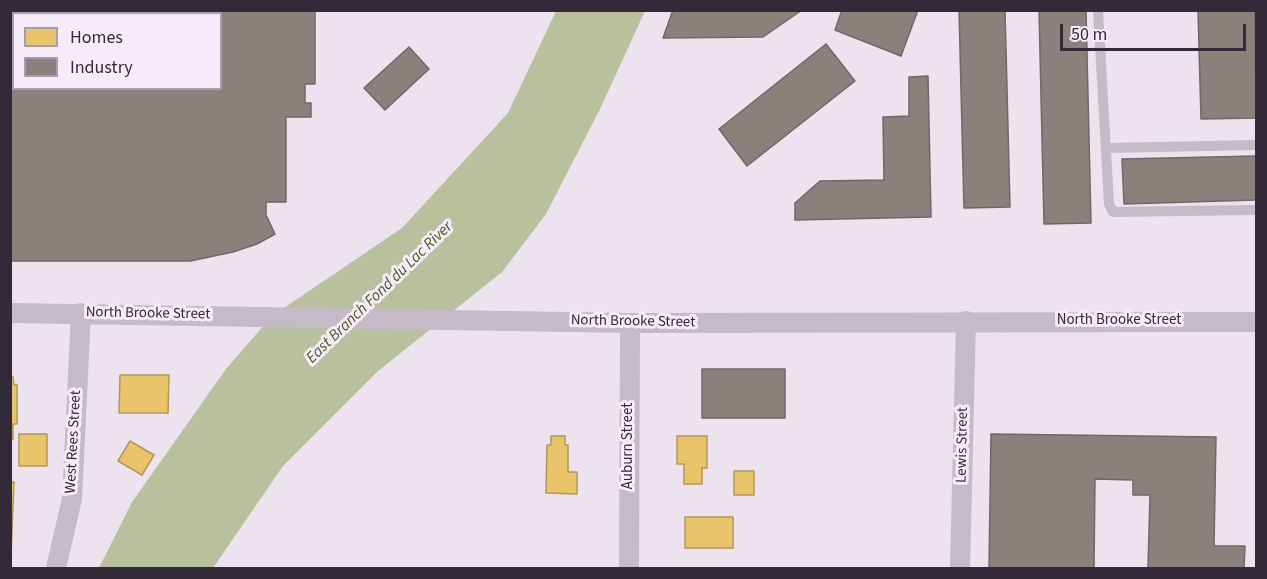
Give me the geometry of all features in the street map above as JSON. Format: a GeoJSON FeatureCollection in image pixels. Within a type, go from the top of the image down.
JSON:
{"type":"FeatureCollection","features":[{"type":"Feature","properties":{"kind":"street","name":"North Brooke Street"},"geometry":{"type":"LineString","coordinates":[[10,313],[630,323],[1257,322]]}},
{"type":"Feature","properties":{"kind":"street","name":"West Rees Street"},"geometry":{"type":"LineString","coordinates":[[56,568],[72,499],[81,313]]}},
{"type":"Feature","properties":{"kind":"street","name":"Lewis Street"},"geometry":{"type":"LineString","coordinates":[[960,568],[966,321]]}},
{"type":"Feature","properties":{"kind":"street","name":"Auburn Street"},"geometry":{"type":"LineString","coordinates":[[629,568],[630,323]]}},
{"type":"Feature","properties":{"kind":"lane"},"geometry":{"type":"LineString","coordinates":[[1098,10],[1109,204],[1113,212],[1257,210]]}},
{"type":"Feature","properties":{"kind":"lane"},"geometry":{"type":"LineString","coordinates":[[1106,148],[1257,145]]}},
{"type":"Feature","properties":{"kind":"water","name":"East Branch Fond du Lac River"},"geometry":{"type":"Polygon","coordinates":[[[556,11],[645,11],[600,109],[546,214],[502,272],[378,371],[283,466],[213,568],[99,568],[132,502],[226,369],[272,316],[402,228],[508,113],[556,11]]]}},
{"type":"Feature","properties":{"kind":"building: Homes"},"geometry":{"type":"Polygon","coordinates":[[[120,375],[169,375],[168,413],[119,413],[120,375]]]}},
{"type":"Feature","properties":{"kind":"building: Homes"},"geometry":{"type":"Polygon","coordinates":[[[10,377],[13,377],[14,385],[17,385],[17,424],[13,424],[13,439],[10,439],[10,377]]]}},
{"type":"Feature","properties":{"kind":"building: Homes"},"geometry":{"type":"Polygon","coordinates":[[[19,434],[47,434],[47,466],[19,466],[19,434]]]}},
{"type":"Feature","properties":{"kind":"building: Homes"},"geometry":{"type":"Polygon","coordinates":[[[551,436],[565,436],[565,445],[568,445],[568,472],[577,472],[577,494],[546,493],[547,445],[551,445],[551,436]]]}},
{"type":"Feature","properties":{"kind":"building: Homes"},"geometry":{"type":"Polygon","coordinates":[[[677,436],[707,436],[707,468],[702,468],[702,484],[684,484],[684,464],[677,464],[677,436]]]}},
{"type":"Feature","properties":{"kind":"building: Homes"},"geometry":{"type":"Polygon","coordinates":[[[130,441],[154,455],[142,475],[118,461],[130,441]]]}},
{"type":"Feature","properties":{"kind":"building: Homes"},"geometry":{"type":"Polygon","coordinates":[[[734,471],[754,471],[754,495],[734,495],[734,471]]]}},
{"type":"Feature","properties":{"kind":"building: Homes"},"geometry":{"type":"Polygon","coordinates":[[[10,482],[14,482],[11,558],[10,558],[10,482]]]}},
{"type":"Feature","properties":{"kind":"building: Homes"},"geometry":{"type":"Polygon","coordinates":[[[685,517],[733,517],[733,548],[685,548],[685,517]]]}},
{"type":"Feature","properties":{"kind":"building: Industry"},"geometry":{"type":"Polygon","coordinates":[[[10,10],[315,10],[315,84],[305,84],[305,103],[311,103],[311,117],[286,117],[286,202],[266,202],[266,215],[275,234],[257,244],[233,252],[190,261],[10,261],[10,10]]]}},
{"type":"Feature","properties":{"kind":"building: Industry"},"geometry":{"type":"Polygon","coordinates":[[[673,10],[802,10],[763,37],[663,38],[673,10]]]}},
{"type":"Feature","properties":{"kind":"building: Industry"},"geometry":{"type":"Polygon","coordinates":[[[842,10],[918,10],[901,56],[835,30],[842,10]]]}},
{"type":"Feature","properties":{"kind":"building: Industry"},"geometry":{"type":"Polygon","coordinates":[[[959,10],[1005,10],[1010,207],[964,208],[959,10]]]}},
{"type":"Feature","properties":{"kind":"building: Industry"},"geometry":{"type":"Polygon","coordinates":[[[1039,10],[1086,10],[1091,223],[1044,224],[1039,10]]]}},
{"type":"Feature","properties":{"kind":"building: Industry"},"geometry":{"type":"Polygon","coordinates":[[[1198,10],[1255,10],[1256,118],[1201,119],[1198,10]]]}},
{"type":"Feature","properties":{"kind":"building: Industry"},"geometry":{"type":"Polygon","coordinates":[[[826,44],[855,81],[747,166],[719,129],[826,44]]]}},
{"type":"Feature","properties":{"kind":"building: Industry"},"geometry":{"type":"Polygon","coordinates":[[[409,47],[429,69],[385,110],[364,88],[409,47]]]}},
{"type":"Feature","properties":{"kind":"building: Industry"},"geometry":{"type":"Polygon","coordinates":[[[928,76],[931,217],[795,220],[795,203],[820,181],[884,180],[883,117],[909,116],[909,77],[928,76]]]}},
{"type":"Feature","properties":{"kind":"building: Industry"},"geometry":{"type":"Polygon","coordinates":[[[1256,156],[1256,200],[1124,204],[1122,159],[1256,156]]]}},
{"type":"Feature","properties":{"kind":"building: Industry"},"geometry":{"type":"Polygon","coordinates":[[[702,369],[785,369],[785,418],[702,418],[702,369]]]}},
{"type":"Feature","properties":{"kind":"building: Industry"},"geometry":{"type":"Polygon","coordinates":[[[991,434],[1216,437],[1214,546],[1245,546],[1244,568],[1148,568],[1150,495],[1133,495],[1133,480],[1095,479],[1094,568],[989,568],[991,434]]]}}]}
